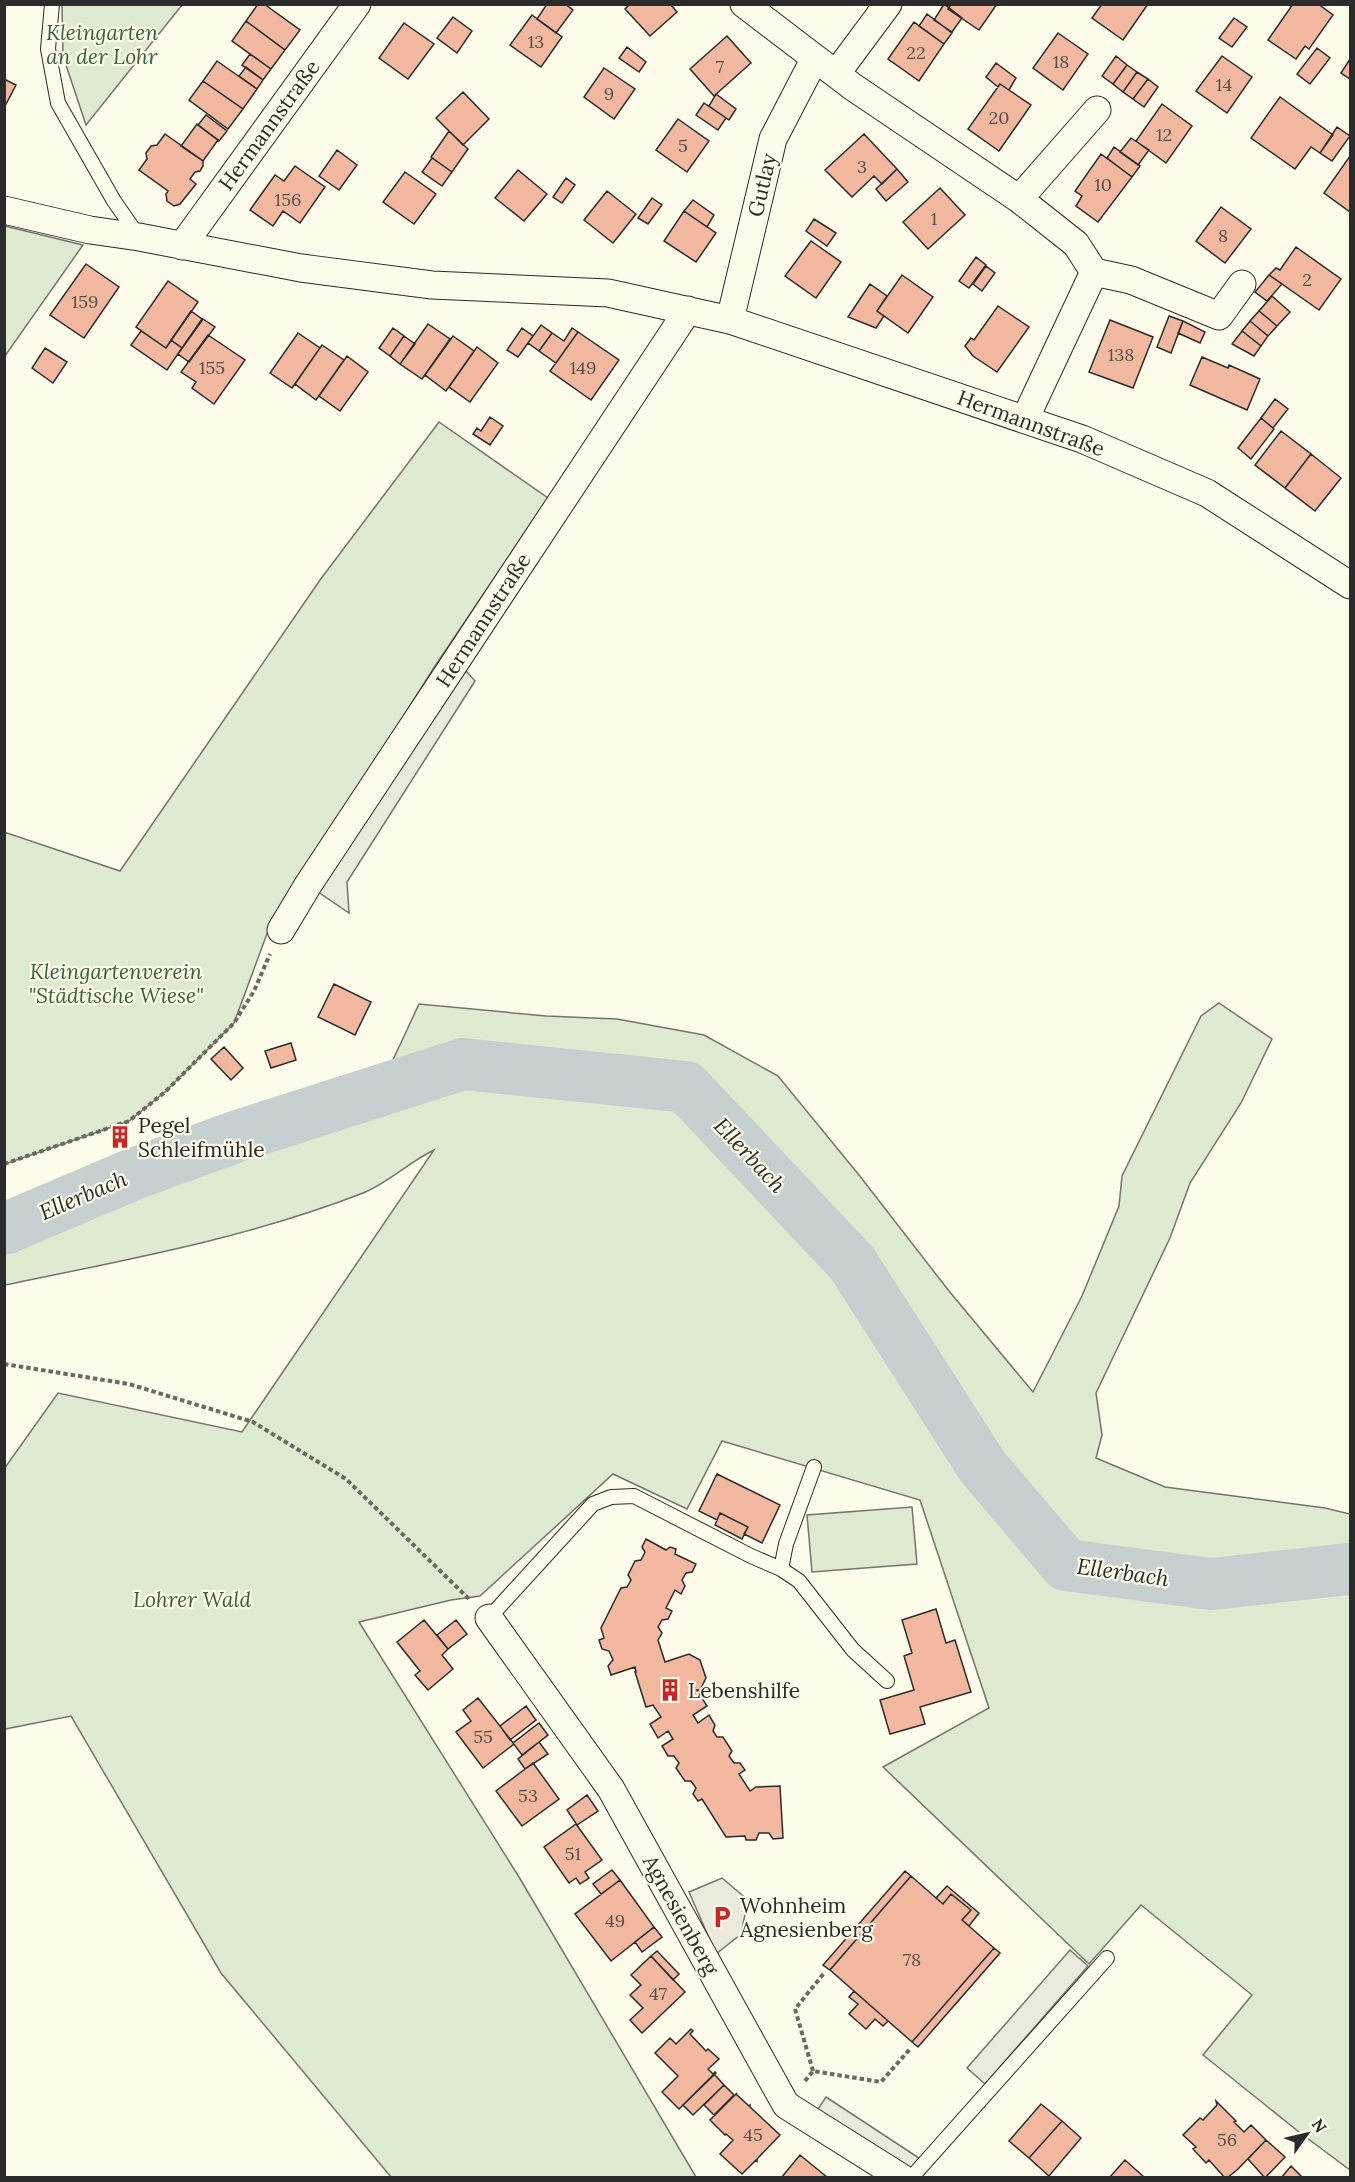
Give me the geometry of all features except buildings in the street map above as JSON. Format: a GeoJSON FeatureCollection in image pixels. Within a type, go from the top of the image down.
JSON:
{"type":"FeatureCollection","features":[{"type":"Feature","properties":{"kind":"street","name":"Hermannstraße"},"geometry":{"type":"LineString","coordinates":[[182,246],[357,4]]}},
{"type":"Feature","properties":{"kind":"street"},"geometry":{"type":"LineString","coordinates":[[744,4],[826,66],[1019,199],[1076,244],[1094,272],[1131,280],[1219,316],[1242,284]]}},
{"type":"Feature","properties":{"kind":"street","name":"Gutlay"},"geometry":{"type":"LineString","coordinates":[[730,320],[772,139],[826,66],[888,4]]}},
{"type":"Feature","properties":{"kind":"street"},"geometry":{"type":"LineString","coordinates":[[1019,199],[1097,110]]}},
{"type":"Feature","properties":{"kind":"street","name":"Hermannstraße"},"geometry":{"type":"LineString","coordinates":[[4,210],[90,230],[301,268],[422,284],[608,293],[730,320],[1082,439],[1207,493],[1350,585]]}},
{"type":"Feature","properties":{"kind":"street"},"geometry":{"type":"LineString","coordinates":[[1025,419],[1094,272]]}},
{"type":"Feature","properties":{"kind":"street","name":"Hermannstraße"},"geometry":{"type":"LineString","coordinates":[[281,930],[308,885],[688,310]]}},
{"type":"Feature","properties":{"kind":"street","name":"Agnesienberg"},"geometry":{"type":"LineString","coordinates":[[489,1618],[611,1789],[786,2105],[902,2178]]}},
{"type":"Feature","properties":{"kind":"lane"},"geometry":{"type":"LineString","coordinates":[[52,4],[48,49],[58,103],[114,201],[139,237]]}},
{"type":"Feature","properties":{"kind":"lane"},"geometry":{"type":"LineString","coordinates":[[781,1569],[786,1544],[814,1467]]}},
{"type":"Feature","properties":{"kind":"lane"},"geometry":{"type":"LineString","coordinates":[[489,1618],[592,1504],[610,1497],[634,1496],[781,1569],[799,1581],[853,1650],[887,1681]]}},
{"type":"Feature","properties":{"kind":"lane"},"geometry":{"type":"LineString","coordinates":[[911,2178],[1107,1958]]}},
{"type":"Feature","properties":{"kind":"path"},"geometry":{"type":"LineString","coordinates":[[4,1164],[129,1121],[165,1092],[234,1023],[254,991],[281,930]]}},
{"type":"Feature","properties":{"kind":"path"},"geometry":{"type":"LineString","coordinates":[[4,1364],[129,1384],[253,1422],[346,1479],[489,1618]]}},
{"type":"Feature","properties":{"kind":"path"},"geometry":{"type":"LineString","coordinates":[[813,2071],[795,2009],[825,1972]]}},
{"type":"Feature","properties":{"kind":"path"},"geometry":{"type":"LineString","coordinates":[[813,2071],[881,2082],[910,2049]]}},
{"type":"Feature","properties":{"kind":"path"},"geometry":{"type":"LineString","coordinates":[[786,2105],[813,2071]]}},
{"type":"Feature","properties":{"kind":"green space","name":"Kleingarten an der Lohr"},"geometry":{"type":"Polygon","coordinates":[[[62,5],[182,5],[86,125],[63,56],[62,5]]]}},
{"type":"Feature","properties":{"kind":"green space"},"geometry":{"type":"Polygon","coordinates":[[[4,226],[83,245],[5,356],[4,226]]]}},
{"type":"Feature","properties":{"kind":"green space","name":"Kleingartenverein \"Städtische Wiese\""},"geometry":{"type":"Polygon","coordinates":[[[439,422],[548,498],[435,666],[268,931],[234,1023],[165,1092],[129,1121],[5,1164],[4,832],[120,871],[320,580],[439,422]]]}},
{"type":"Feature","properties":{"kind":"green space","name":"Lohrer Wald"},"geometry":{"type":"Polygon","coordinates":[[[1219,1003],[1272,1039],[1241,1103],[1190,1183],[1170,1238],[1096,1393],[1102,1435],[1096,1458],[1165,1487],[1325,1508],[1350,1514],[1350,2170],[1203,2055],[1252,1995],[1141,1905],[1089,1964],[883,1767],[989,1708],[920,1500],[722,1441],[687,1509],[613,1474],[480,1596],[451,1600],[359,1622],[519,1877],[696,2177],[391,2177],[221,1973],[71,1716],[5,1729],[4,1469],[58,1393],[242,1432],[434,1150],[372,1189],[320,1209],[186,1247],[5,1285],[4,1207],[206,1130],[285,1107],[392,1062],[419,1004],[546,1016],[617,1019],[704,1035],[778,1076],[949,1291],[1033,1392],[1082,1296],[1119,1206],[1122,1176],[1201,1016],[1219,1003]]]}},
{"type":"Feature","properties":{"kind":"green space"},"geometry":{"type":"Polygon","coordinates":[[[912,1507],[917,1564],[812,1572],[807,1515],[912,1507]]]}},
{"type":"Feature","properties":{"kind":"shaded area"},"geometry":{"type":"Polygon","coordinates":[[[466,671],[475,681],[347,882],[349,913],[308,885],[466,671]]]}},
{"type":"Feature","properties":{"kind":"shaded area","name":"Wohnheim Agnesienberg"},"geometry":{"type":"Polygon","coordinates":[[[722,1878],[748,1900],[741,1934],[716,1954],[689,1892],[722,1878]]]}},
{"type":"Feature","properties":{"kind":"shaded area"},"geometry":{"type":"Polygon","coordinates":[[[1070,1950],[1088,1966],[985,2084],[967,2068],[1070,1950]]]}},
{"type":"Feature","properties":{"kind":"shaded area"},"geometry":{"type":"Polygon","coordinates":[[[826,2097],[919,2158],[907,2176],[814,2115],[826,2097]]]}},
{"type":"Feature","properties":{"kind":"waterway","name":"Ellerbach"},"geometry":{"type":"LineString","coordinates":[[4,1229],[136,1173],[238,1136],[463,1064],[686,1087],[852,1263],[982,1466],[1066,1565],[1211,1584],[1350,1570]]}},
{"type":"Feature","properties":{"kind":"place","name":"Pegel Schleifmühle"},"geometry":{"type":"Point","coordinates":[120,1137]}},
{"type":"Feature","properties":{"kind":"place","name":"Lebenshilfe"},"geometry":{"type":"Point","coordinates":[670,1690]}},
{"type":"Feature","properties":{"kind":"place","name":"Wohnheim Agnesienberg"},"geometry":{"type":"Point","coordinates":[722,1917]}}]}
